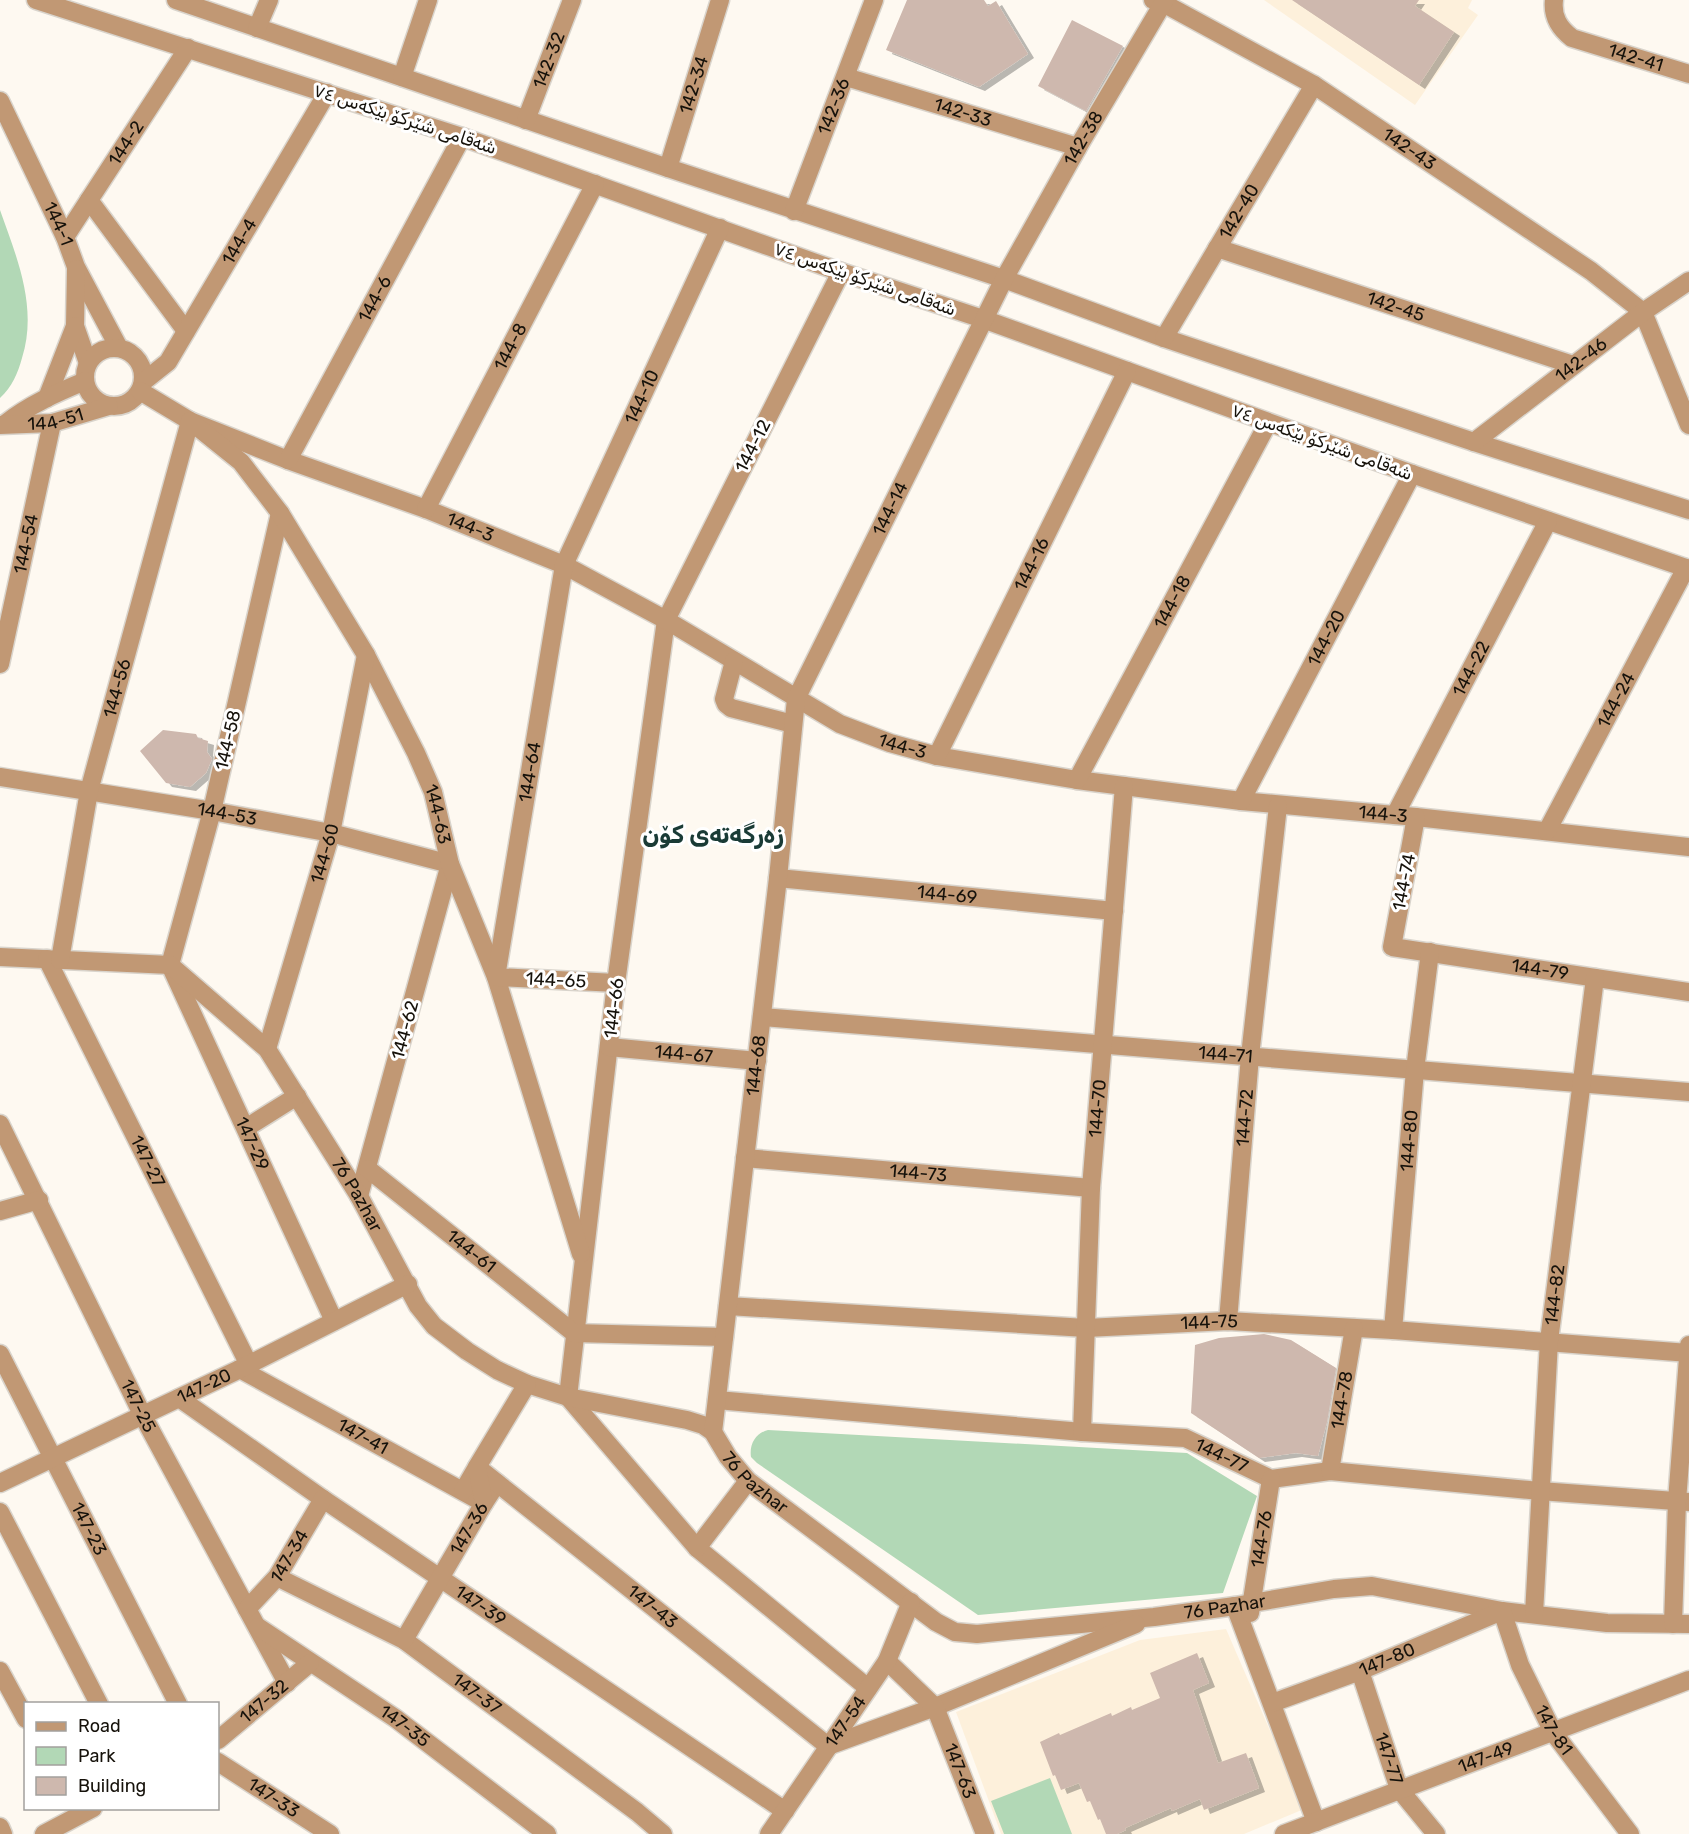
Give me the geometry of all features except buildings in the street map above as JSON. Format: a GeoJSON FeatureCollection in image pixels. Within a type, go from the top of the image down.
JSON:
{"type":"FeatureCollection","features":[{"type":"Feature","properties":{"kind":"street","name":"شەقامی شێرکۆ بێکەس ٧٤"},"geometry":{"type":"LineString","coordinates":[[36,0],[327,93],[596,184],[841,272],[983,319],[1412,474],[1687,568]]}},
{"type":"Feature","properties":{"kind":"street","name":"شەقامی شێرکۆ بێکەس ٧٤"},"geometry":{"type":"LineString","coordinates":[[176,0],[794,211],[1004,279],[1164,338],[1474,442],[1689,510]]}},
{"type":"Feature","properties":{"kind":"street"},"geometry":{"type":"LineString","coordinates":[[258,28],[269,0]]}},
{"type":"Feature","properties":{"kind":"street"},"geometry":{"type":"LineString","coordinates":[[402,77],[428,0]]}},
{"type":"Feature","properties":{"kind":"street","name":"142-32"},"geometry":{"type":"LineString","coordinates":[[526,120],[572,0]]}},
{"type":"Feature","properties":{"kind":"street","name":"142-34"},"geometry":{"type":"LineString","coordinates":[[668,168],[720,0]]}},
{"type":"Feature","properties":{"kind":"street","name":"142-36"},"geometry":{"type":"LineString","coordinates":[[794,211],[874,0]]}},
{"type":"Feature","properties":{"kind":"street","name":"142-41"},"geometry":{"type":"LineString","coordinates":[[1554,0],[1553,9],[1556,20],[1562,31],[1572,38],[1689,74]]}},
{"type":"Feature","properties":{"kind":"street","name":"142-43"},"geometry":{"type":"LineString","coordinates":[[1160,1],[1314,85],[1591,272],[1643,312]]}},
{"type":"Feature","properties":{"kind":"street","name":"142-38"},"geometry":{"type":"LineString","coordinates":[[983,319],[1160,1]]}},
{"type":"Feature","properties":{"kind":"street","name":"144-2"},"geometry":{"type":"LineString","coordinates":[[65,237],[188,48]]}},
{"type":"Feature","properties":{"kind":"street","name":"142-33"},"geometry":{"type":"LineString","coordinates":[[846,77],[1078,147]]}},
{"type":"Feature","properties":{"kind":"street","name":"142-40"},"geometry":{"type":"LineString","coordinates":[[1164,338],[1314,85]]}},
{"type":"Feature","properties":{"kind":"street","name":"144-4"},"geometry":{"type":"LineString","coordinates":[[130,395],[168,362],[327,93]]}},
{"type":"Feature","properties":{"kind":"street","name":"144-1"},"geometry":{"type":"LineString","coordinates":[[0,101],[65,237],[76,267],[119,348],[135,356],[140,364],[130,395]]}},
{"type":"Feature","properties":{"kind":"street","name":"144-6"},"geometry":{"type":"LineString","coordinates":[[288,460],[462,138]]}},
{"type":"Feature","properties":{"kind":"street","name":"144-8"},"geometry":{"type":"LineString","coordinates":[[426,509],[596,184]]}},
{"type":"Feature","properties":{"kind":"street"},"geometry":{"type":"LineString","coordinates":[[89,200],[186,331]]}},
{"type":"Feature","properties":{"kind":"street","name":"144-10"},"geometry":{"type":"LineString","coordinates":[[564,565],[720,228]]}},
{"type":"Feature","properties":{"kind":"street","name":"142-45"},"geometry":{"type":"LineString","coordinates":[[1217,248],[1573,365]]}},
{"type":"Feature","properties":{"kind":"street"},"geometry":{"type":"LineString","coordinates":[[76,267],[75,326],[88,390],[93,397],[130,395]]}},
{"type":"Feature","properties":{"kind":"street","name":"144-12"},"geometry":{"type":"LineString","coordinates":[[666,620],[841,272]]}},
{"type":"Feature","properties":{"kind":"street","name":"142-46"},"geometry":{"type":"LineString","coordinates":[[1474,442],[1643,312],[1689,281]]}},
{"type":"Feature","properties":{"kind":"street"},"geometry":{"type":"LineString","coordinates":[[1643,312],[1689,425]]}},
{"type":"Feature","properties":{"kind":"street","name":"144-14"},"geometry":{"type":"LineString","coordinates":[[796,699],[983,319]]}},
{"type":"Feature","properties":{"kind":"street"},"geometry":{"type":"LineString","coordinates":[[47,398],[75,326]]}},
{"type":"Feature","properties":{"kind":"street"},"geometry":{"type":"LineString","coordinates":[[2,424],[86,372],[101,351],[119,348]]}},
{"type":"Feature","properties":{"kind":"street","name":"144-16"},"geometry":{"type":"LineString","coordinates":[[937,756],[1127,371]]}},
{"type":"Feature","properties":{"kind":"street","name":"144-3"},"geometry":{"type":"LineString","coordinates":[[130,395],[288,460],[426,509],[564,565],[666,620],[840,724],[890,743],[937,756],[1077,780],[1278,806],[1416,817],[1689,848]]}},
{"type":"Feature","properties":{"kind":"street","name":"144-51"},"geometry":{"type":"LineString","coordinates":[[2,424],[52,423],[130,395]]}},
{"type":"Feature","properties":{"kind":"street","name":"144-63"},"geometry":{"type":"LineString","coordinates":[[186,419],[241,462],[280,513],[366,655],[416,753],[433,792],[450,864],[496,977],[583,1261]]}},
{"type":"Feature","properties":{"kind":"street","name":"144-56"},"geometry":{"type":"LineString","coordinates":[[54,959],[89,791],[186,419]]}},
{"type":"Feature","properties":{"kind":"street","name":"144-54"},"geometry":{"type":"LineString","coordinates":[[0,664],[52,423]]}},
{"type":"Feature","properties":{"kind":"street","name":"144-18"},"geometry":{"type":"LineString","coordinates":[[1077,780],[1268,423]]}},
{"type":"Feature","properties":{"kind":"street","name":"144-20"},"geometry":{"type":"LineString","coordinates":[[1241,801],[1412,474]]}},
{"type":"Feature","properties":{"kind":"street","name":"144-58"},"geometry":{"type":"LineString","coordinates":[[170,965],[212,811],[280,513]]}},
{"type":"Feature","properties":{"kind":"street","name":"144-22"},"geometry":{"type":"LineString","coordinates":[[1395,815],[1548,521]]}},
{"type":"Feature","properties":{"kind":"street","name":"144-64"},"geometry":{"type":"LineString","coordinates":[[496,977],[564,565]]}},
{"type":"Feature","properties":{"kind":"street","name":"144-24"},"geometry":{"type":"LineString","coordinates":[[1546,831],[1687,568]]}},
{"type":"Feature","properties":{"kind":"street","name":"144-66"},"geometry":{"type":"LineString","coordinates":[[568,1397],[616,983],[666,620]]}},
{"type":"Feature","properties":{"kind":"street","name":"144-60"},"geometry":{"type":"LineString","coordinates":[[267,1049],[331,833],[366,655]]}},
{"type":"Feature","properties":{"kind":"street"},"geometry":{"type":"LineString","coordinates":[[734,661],[724,699],[726,704],[731,708],[793,724]]}},
{"type":"Feature","properties":{"kind":"street","name":"144-68"},"geometry":{"type":"LineString","coordinates":[[713,1432],[778,878],[796,699]]}},
{"type":"Feature","properties":{"kind":"street","name":"144-53"},"geometry":{"type":"LineString","coordinates":[[0,777],[212,811],[331,833],[450,864]]}},
{"type":"Feature","properties":{"kind":"street","name":"144-70"},"geometry":{"type":"LineString","coordinates":[[1082,1431],[1091,1188],[1124,786]]}},
{"type":"Feature","properties":{"kind":"street","name":"144-72"},"geometry":{"type":"LineString","coordinates":[[1228,1321],[1250,1056],[1278,806]]}},
{"type":"Feature","properties":{"kind":"street","name":"144-74"},"geometry":{"type":"LineString","coordinates":[[1392,946],[1416,817]]}},
{"type":"Feature","properties":{"kind":"street","name":"144-62"},"geometry":{"type":"LineString","coordinates":[[359,1196],[450,864]]}},
{"type":"Feature","properties":{"kind":"street","name":"144-69"},"geometry":{"type":"LineString","coordinates":[[778,878],[1114,911]]}},
{"type":"Feature","properties":{"kind":"street","name":"144-79"},"geometry":{"type":"LineString","coordinates":[[1392,946],[1689,992]]}},
{"type":"Feature","properties":{"kind":"street","name":"144-80"},"geometry":{"type":"LineString","coordinates":[[1393,1330],[1415,1070],[1430,952]]}},
{"type":"Feature","properties":{"kind":"street"},"geometry":{"type":"LineString","coordinates":[[0,957],[170,965]]}},
{"type":"Feature","properties":{"kind":"street","name":"147-27"},"geometry":{"type":"LineString","coordinates":[[54,959],[244,1367]]}},
{"type":"Feature","properties":{"kind":"street","name":"76 Pazhar"},"geometry":{"type":"LineString","coordinates":[[170,965],[267,1049],[359,1196],[418,1306],[434,1326],[497,1370],[527,1383],[568,1397],[703,1425],[713,1432],[728,1457],[748,1481],[946,1628],[955,1632],[977,1634],[1154,1617],[1243,1605],[1334,1589],[1372,1586],[1502,1611],[1607,1623],[1681,1624]]}},
{"type":"Feature","properties":{"kind":"street","name":"147-29"},"geometry":{"type":"LineString","coordinates":[[170,965],[334,1321]]}},
{"type":"Feature","properties":{"kind":"street","name":"144-65"},"geometry":{"type":"LineString","coordinates":[[496,977],[616,983]]}},
{"type":"Feature","properties":{"kind":"street","name":"144-82"},"geometry":{"type":"LineString","coordinates":[[1534,1614],[1549,1341],[1595,978]]}},
{"type":"Feature","properties":{"kind":"street","name":"144-71"},"geometry":{"type":"LineString","coordinates":[[762,1017],[1689,1092]]}},
{"type":"Feature","properties":{"kind":"street","name":"144-67"},"geometry":{"type":"LineString","coordinates":[[609,1047],[757,1061]]}},
{"type":"Feature","properties":{"kind":"street"},"geometry":{"type":"LineString","coordinates":[[246,1128],[297,1096]]}},
{"type":"Feature","properties":{"kind":"street","name":"147-25"},"geometry":{"type":"LineString","coordinates":[[0,1124],[143,1416],[287,1683]]}},
{"type":"Feature","properties":{"kind":"street","name":"144-73"},"geometry":{"type":"LineString","coordinates":[[745,1158],[1091,1188]]}},
{"type":"Feature","properties":{"kind":"street","name":"144-61"},"geometry":{"type":"LineString","coordinates":[[368,1169],[574,1333]]}},
{"type":"Feature","properties":{"kind":"street"},"geometry":{"type":"LineString","coordinates":[[0,1211],[39,1200]]}},
{"type":"Feature","properties":{"kind":"street","name":"147-20"},"geometry":{"type":"LineString","coordinates":[[0,1483],[244,1367],[408,1284]]}},
{"type":"Feature","properties":{"kind":"street","name":"144-75"},"geometry":{"type":"LineString","coordinates":[[728,1306],[1086,1328],[1228,1321],[1393,1330],[1689,1353]]}},
{"type":"Feature","properties":{"kind":"street","name":"144-78"},"geometry":{"type":"LineString","coordinates":[[1330,1471],[1354,1328]]}},
{"type":"Feature","properties":{"kind":"street"},"geometry":{"type":"LineString","coordinates":[[574,1333],[724,1337]]}},
{"type":"Feature","properties":{"kind":"street"},"geometry":{"type":"LineString","coordinates":[[1681,1624],[1689,1345]]}},
{"type":"Feature","properties":{"kind":"street","name":"147-23"},"geometry":{"type":"LineString","coordinates":[[0,1354],[177,1702]]}},
{"type":"Feature","properties":{"kind":"street","name":"147-41"},"geometry":{"type":"LineString","coordinates":[[244,1367],[463,1491]]}},
{"type":"Feature","properties":{"kind":"street"},"geometry":{"type":"LineString","coordinates":[[463,1491],[527,1383]]}},
{"type":"Feature","properties":{"kind":"street"},"geometry":{"type":"LineString","coordinates":[[568,1397],[697,1548],[868,1688]]}},
{"type":"Feature","properties":{"kind":"street","name":"147-39"},"geometry":{"type":"LineString","coordinates":[[179,1398],[323,1499],[785,1811]]}},
{"type":"Feature","properties":{"kind":"street","name":"144-77"},"geometry":{"type":"LineString","coordinates":[[717,1400],[1185,1438],[1271,1479],[1330,1471],[1540,1491],[1683,1501]]}},
{"type":"Feature","properties":{"kind":"street","name":"147-36"},"geometry":{"type":"LineString","coordinates":[[404,1640],[487,1491],[477,1467]]}},
{"type":"Feature","properties":{"kind":"street","name":"144-76"},"geometry":{"type":"LineString","coordinates":[[1243,1605],[1271,1479]]}},
{"type":"Feature","properties":{"kind":"street"},"geometry":{"type":"LineString","coordinates":[[697,1548],[748,1481]]}},
{"type":"Feature","properties":{"kind":"street"},"geometry":{"type":"LineString","coordinates":[[463,1491],[487,1491]]}},
{"type":"Feature","properties":{"kind":"street","name":"147-43"},"geometry":{"type":"LineString","coordinates":[[487,1491],[828,1746]]}},
{"type":"Feature","properties":{"kind":"street","name":"147-34"},"geometry":{"type":"LineString","coordinates":[[247,1609],[277,1577],[323,1499]]}},
{"type":"Feature","properties":{"kind":"street"},"geometry":{"type":"LineString","coordinates":[[0,1512],[98,1702]]}},
{"type":"Feature","properties":{"kind":"street","name":"147-37"},"geometry":{"type":"LineString","coordinates":[[277,1577],[404,1640],[637,1812],[663,1834]]}},
{"type":"Feature","properties":{"kind":"street","name":"147-54"},"geometry":{"type":"LineString","coordinates":[[770,1834],[887,1661],[911,1602]]}},
{"type":"Feature","properties":{"kind":"street"},"geometry":{"type":"LineString","coordinates":[[1243,1605],[1246,1635],[1316,1822]]}},
{"type":"Feature","properties":{"kind":"street","name":"147-80"},"geometry":{"type":"LineString","coordinates":[[1272,1703],[1360,1671],[1502,1611]]}},
{"type":"Feature","properties":{"kind":"street","name":"147-81"},"geometry":{"type":"LineString","coordinates":[[1502,1611],[1520,1665],[1553,1732],[1630,1834]]}},
{"type":"Feature","properties":{"kind":"street"},"geometry":{"type":"LineString","coordinates":[[828,1746],[935,1707],[1154,1617]]}},
{"type":"Feature","properties":{"kind":"street","name":"147-35"},"geometry":{"type":"LineString","coordinates":[[255,1625],[395,1718],[547,1834]]}},
{"type":"Feature","properties":{"kind":"street"},"geometry":{"type":"LineString","coordinates":[[887,1661],[935,1707]]}},
{"type":"Feature","properties":{"kind":"street","name":"147-32"},"geometry":{"type":"LineString","coordinates":[[219,1739],[310,1663]]}},
{"type":"Feature","properties":{"kind":"street"},"geometry":{"type":"LineString","coordinates":[[0,1671],[24,1715]]}},
{"type":"Feature","properties":{"kind":"street","name":"147-77"},"geometry":{"type":"LineString","coordinates":[[1360,1671],[1399,1789],[1436,1834]]}},
{"type":"Feature","properties":{"kind":"street","name":"147-49"},"geometry":{"type":"LineString","coordinates":[[1284,1834],[1553,1732],[1686,1686]]}},
{"type":"Feature","properties":{"kind":"street","name":"147-63"},"geometry":{"type":"LineString","coordinates":[[935,1707],[985,1834]]}},
{"type":"Feature","properties":{"kind":"street","name":"147-33"},"geometry":{"type":"LineString","coordinates":[[219,1763],[330,1834]]}},
{"type":"Feature","properties":{"kind":"street"},"geometry":{"type":"LineString","coordinates":[[44,1834],[81,1811]]}},
{"type":"Feature","properties":{"kind":"street"},"geometry":{"type":"LineString","coordinates":[[0,1827],[3,1834]]}},
{"type":"Feature","properties":{"kind":"shaded area"},"geometry":{"type":"Polygon","coordinates":[[[1264,0],[1472,0],[1468,8],[1478,15],[1415,105],[1264,0]]]}},
{"type":"Feature","properties":{"kind":"shaded area"},"geometry":{"type":"Polygon","coordinates":[[[1226,1629],[1304,1809],[1244,1834],[1001,1834],[956,1712],[1140,1640],[1226,1629]]]}},
{"type":"Feature","properties":{"kind":"green space"},"geometry":{"type":"Polygon","coordinates":[[[0,210],[19,264],[27,301],[28,320],[19,369],[0,398],[0,210]]]}},
{"type":"Feature","properties":{"kind":"green space"},"geometry":{"type":"Polygon","coordinates":[[[768,1430],[1187,1453],[1257,1496],[1223,1593],[978,1615],[757,1463],[751,1457],[752,1444],[757,1436],[768,1430]]]}},
{"type":"Feature","properties":{"kind":"green space"},"geometry":{"type":"Polygon","coordinates":[[[1050,1778],[1072,1834],[1004,1834],[991,1801],[1050,1778]]]}},
{"type":"Feature","properties":{"kind":"district","name":"زەرگەتەی کۆن"},"geometry":{"type":"Point","coordinates":[713,835]}}]}
